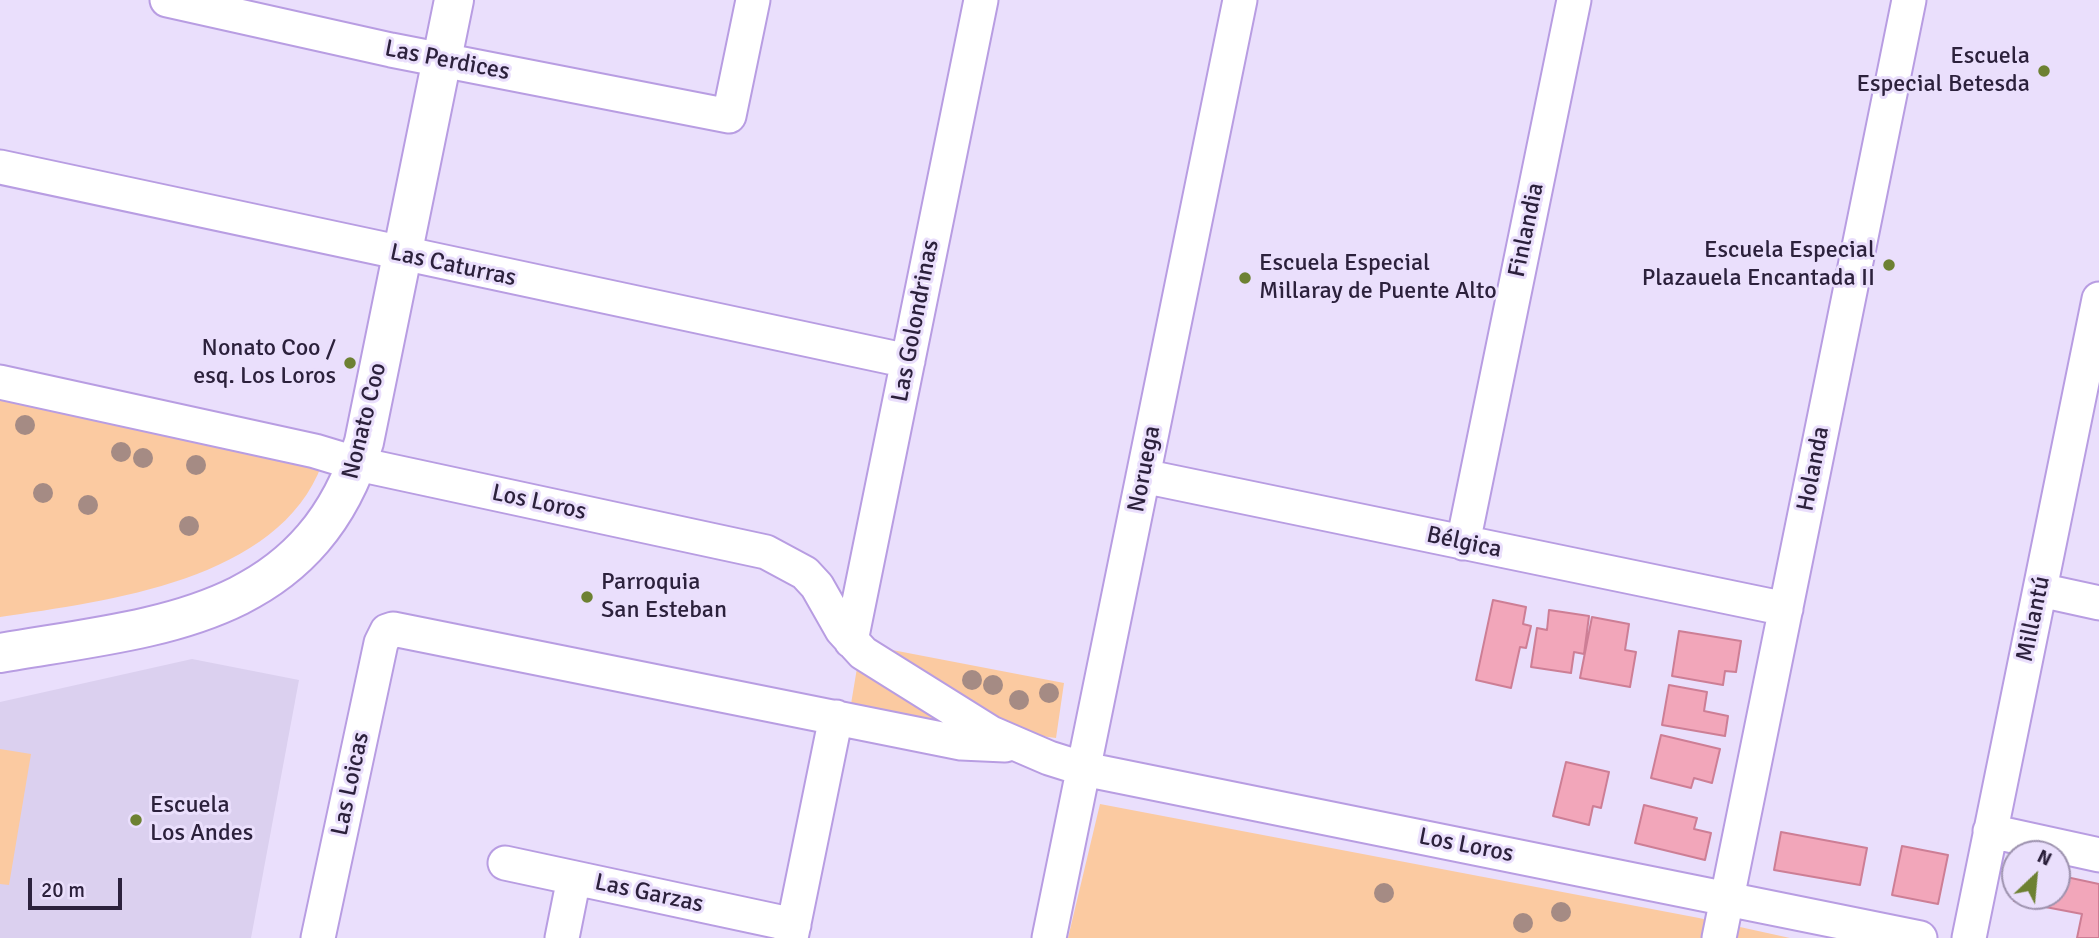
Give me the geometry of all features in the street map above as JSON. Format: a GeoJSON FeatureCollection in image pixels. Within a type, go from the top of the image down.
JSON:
{"type":"FeatureCollection","features":[{"type":"Feature","properties":{"kind":"street","name":"Las Perdices"},"geometry":{"type":"LineString","coordinates":[[167,0],[201,4],[391,50],[729,116],[753,0]]}},
{"type":"Feature","properties":{"kind":"street","name":"Nonato Coo"},"geometry":{"type":"LineString","coordinates":[[0,653],[177,620],[216,608],[249,591],[294,559],[314,539],[343,498],[358,464],[454,0]]}},
{"type":"Feature","properties":{"kind":"street","name":"Las Golondrinas"},"geometry":{"type":"LineString","coordinates":[[851,641],[981,0]]}},
{"type":"Feature","properties":{"kind":"street","name":"Noruega"},"geometry":{"type":"LineString","coordinates":[[1049,938],[1240,0]]}},
{"type":"Feature","properties":{"kind":"street","name":"Finlandia"},"geometry":{"type":"LineString","coordinates":[[1463,542],[1574,0]]}},
{"type":"Feature","properties":{"kind":"street","name":"Holanda"},"geometry":{"type":"LineString","coordinates":[[1719,938],[1909,0]]}},
{"type":"Feature","properties":{"kind":"street","name":"Las Caturras"},"geometry":{"type":"LineString","coordinates":[[0,166],[402,255],[908,361]]}},
{"type":"Feature","properties":{"kind":"street","name":"Millantú"},"geometry":{"type":"LineString","coordinates":[[1969,938],[2040,590],[2095,343],[2099,299]]}},
{"type":"Feature","properties":{"kind":"street","name":"Los Loros"},"geometry":{"type":"LineString","coordinates":[[0,382],[315,451],[358,464],[766,552],[805,573],[817,586],[851,641],[863,653],[969,721],[1014,745],[1084,769],[1920,938]]}},
{"type":"Feature","properties":{"kind":"street","name":"Bélgica"},"geometry":{"type":"LineString","coordinates":[[1143,476],[1786,610]]}},
{"type":"Feature","properties":{"kind":"street"},"geometry":{"type":"LineString","coordinates":[[2040,590],[2099,603]]}},
{"type":"Feature","properties":{"kind":"street","name":"Los Loros"},"geometry":{"type":"LineString","coordinates":[[387,631],[400,629],[961,743],[1014,745]]}},
{"type":"Feature","properties":{"kind":"street","name":"Las Loicas"},"geometry":{"type":"LineString","coordinates":[[318,938],[381,643],[387,631]]}},
{"type":"Feature","properties":{"kind":"street"},"geometry":{"type":"LineString","coordinates":[[792,931],[836,717]]}},
{"type":"Feature","properties":{"kind":"street"},"geometry":{"type":"LineString","coordinates":[[1990,831],[2099,855]]}},
{"type":"Feature","properties":{"kind":"street","name":"Las Garzas"},"geometry":{"type":"LineString","coordinates":[[505,863],[792,931]]}},
{"type":"Feature","properties":{"kind":"street"},"geometry":{"type":"LineString","coordinates":[[562,938],[574,878]]}},
{"type":"Feature","properties":{"kind":"shaded area"},"geometry":{"type":"Polygon","coordinates":[[[0,393],[322,464],[300,504],[269,535],[229,560],[185,578],[138,592],[0,617],[0,393]]]}},
{"type":"Feature","properties":{"kind":"shaded area"},"geometry":{"type":"Polygon","coordinates":[[[861,644],[1064,683],[1056,738],[850,710],[861,644]]]}},
{"type":"Feature","properties":{"kind":"shaded area","name":"Escuela Los Andes"},"geometry":{"type":"Polygon","coordinates":[[[192,659],[299,680],[251,938],[0,938],[0,702],[192,659]]]}},
{"type":"Feature","properties":{"kind":"shaded area"},"geometry":{"type":"Polygon","coordinates":[[[0,749],[31,754],[9,885],[0,884],[0,749]]]}},
{"type":"Feature","properties":{"kind":"shaded area"},"geometry":{"type":"Polygon","coordinates":[[[1100,804],[1699,918],[1790,938],[1068,938],[1100,804]]]}},
{"type":"Feature","properties":{"kind":"building"},"geometry":{"type":"Polygon","coordinates":[[[1493,600],[1526,607],[1523,624],[1531,626],[1526,648],[1520,647],[1511,688],[1476,680],[1493,600]]]}},
{"type":"Feature","properties":{"kind":"building"},"geometry":{"type":"Polygon","coordinates":[[[1549,610],[1589,616],[1584,654],[1574,652],[1571,673],[1531,667],[1537,628],[1547,630],[1549,610]]]}},
{"type":"Feature","properties":{"kind":"building"},"geometry":{"type":"Polygon","coordinates":[[[1592,617],[1629,624],[1625,650],[1636,652],[1630,687],[1580,678],[1592,617]]]}},
{"type":"Feature","properties":{"kind":"building"},"geometry":{"type":"Polygon","coordinates":[[[1679,631],[1741,641],[1736,672],[1725,671],[1723,685],[1672,676],[1679,631]]]}},
{"type":"Feature","properties":{"kind":"building"},"geometry":{"type":"Polygon","coordinates":[[[1669,685],[1707,692],[1704,711],[1728,716],[1725,736],[1662,725],[1669,685]]]}},
{"type":"Feature","properties":{"kind":"building"},"geometry":{"type":"Polygon","coordinates":[[[1661,735],[1720,749],[1712,783],[1694,778],[1691,788],[1651,778],[1661,735]]]}},
{"type":"Feature","properties":{"kind":"building"},"geometry":{"type":"Polygon","coordinates":[[[1566,762],[1609,772],[1601,808],[1593,806],[1589,825],[1553,816],[1566,762]]]}},
{"type":"Feature","properties":{"kind":"building"},"geometry":{"type":"Polygon","coordinates":[[[1644,805],[1697,818],[1694,829],[1711,833],[1705,860],[1635,843],[1644,805]]]}},
{"type":"Feature","properties":{"kind":"building"},"geometry":{"type":"Polygon","coordinates":[[[1781,832],[1867,848],[1860,885],[1774,870],[1781,832]]]}},
{"type":"Feature","properties":{"kind":"building"},"geometry":{"type":"Polygon","coordinates":[[[1902,846],[1948,855],[1938,904],[1892,895],[1902,846]]]}},
{"type":"Feature","properties":{"kind":"building"},"geometry":{"type":"Polygon","coordinates":[[[2071,878],[2099,884],[2099,938],[2077,938],[2082,914],[2061,910],[2071,910],[2071,878]]]}},
{"type":"Feature","properties":{"kind":"place","name":"Escuela Especial Betesda"},"geometry":{"type":"Point","coordinates":[2044,71]}},
{"type":"Feature","properties":{"kind":"place","name":"Escuela Especial Plazauela Encantada II"},"geometry":{"type":"Point","coordinates":[1889,265]}},
{"type":"Feature","properties":{"kind":"place","name":"Escuela Especial Millaray de Puente Alto"},"geometry":{"type":"Point","coordinates":[1245,278]}},
{"type":"Feature","properties":{"kind":"place","name":"Nonato Coo / esq. Los Loros"},"geometry":{"type":"Point","coordinates":[350,363]}},
{"type":"Feature","properties":{"kind":"place","name":"Parroquia San Esteban"},"geometry":{"type":"Point","coordinates":[587,597]}},
{"type":"Feature","properties":{"kind":"place","name":"Escuela Los Andes"},"geometry":{"type":"Point","coordinates":[136,820]}}]}
